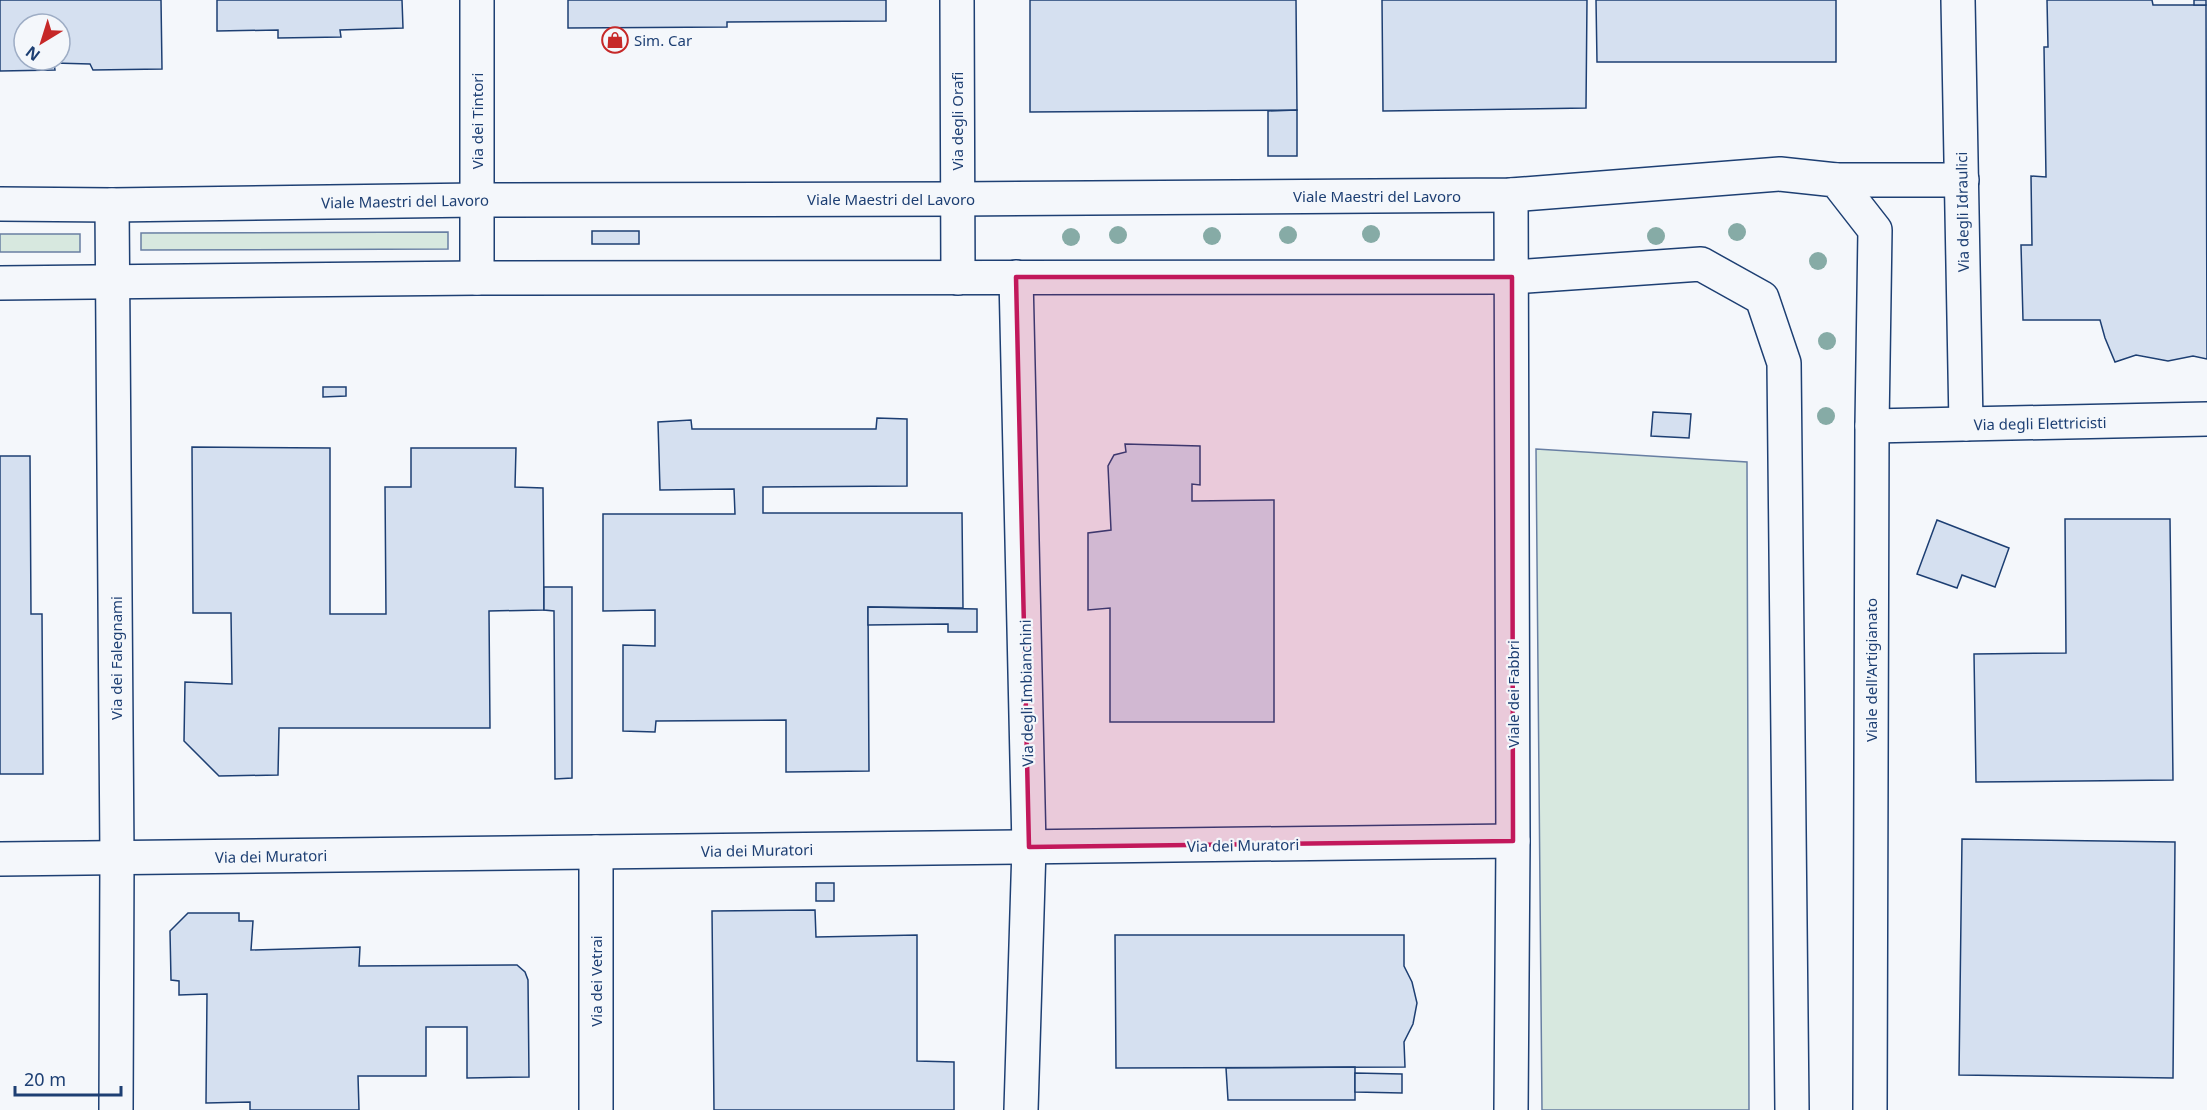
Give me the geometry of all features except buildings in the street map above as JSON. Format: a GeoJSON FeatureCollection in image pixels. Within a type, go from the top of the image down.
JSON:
{"type":"FeatureCollection","features":[{"type":"Feature","properties":{"kind":"street","name":"Via dei Tintori"},"geometry":{"type":"LineString","coordinates":[[477,0],[477,278]]}},
{"type":"Feature","properties":{"kind":"street","name":"Via degli Orafi"},"geometry":{"type":"LineString","coordinates":[[957,0],[958,278]]}},
{"type":"Feature","properties":{"kind":"street","name":"Via degli Idraulici"},"geometry":{"type":"LineString","coordinates":[[1958,0],[1966,424]]}},
{"type":"Feature","properties":{"kind":"street","name":"Viale Maestri del Lavoro"},"geometry":{"type":"LineString","coordinates":[[0,204],[1511,195],[1780,174],[1836,180],[1962,180]]}},
{"type":"Feature","properties":{"kind":"street","name":"Viale dell'Artigianato"},"geometry":{"type":"LineString","coordinates":[[1836,180],[1875,230],[1872,426],[1870,1110]]}},
{"type":"Feature","properties":{"kind":"street","name":"Viale dei Fabbri"},"geometry":{"type":"LineString","coordinates":[[1511,195],[1513,841],[1511,1110]]}},
{"type":"Feature","properties":{"kind":"street","name":"Via dei Falegnami"},"geometry":{"type":"LineString","coordinates":[[112,205],[117,858],[116,1110]]}},
{"type":"Feature","properties":{"kind":"street"},"geometry":{"type":"LineString","coordinates":[[0,283],[477,278],[1512,277],[1701,264],[1762,298],[1784,363],[1792,1110]]}},
{"type":"Feature","properties":{"kind":"street","name":"Via degli Imbianchini"},"geometry":{"type":"LineString","coordinates":[[1016,277],[1029,847],[1021,1110]]}},
{"type":"Feature","properties":{"kind":"street","name":"Via degli Elettricisti"},"geometry":{"type":"LineString","coordinates":[[1872,426],[2207,419]]}},
{"type":"Feature","properties":{"kind":"street","name":"Via dei Muratori"},"geometry":{"type":"LineString","coordinates":[[0,859],[1513,841]]}},
{"type":"Feature","properties":{"kind":"street","name":"Via dei Vetrai"},"geometry":{"type":"LineString","coordinates":[[596,852],[596,1110]]}},
{"type":"Feature","properties":{"kind":"highlighted area"},"geometry":{"type":"Polygon","coordinates":[[[1016,277],[1512,277],[1513,841],[1029,847],[1016,277]]]}},
{"type":"Feature","properties":{"kind":"shaded area"},"geometry":{"type":"Polygon","coordinates":[[[448,232],[448,249],[141,250],[141,233],[448,232]]]}},
{"type":"Feature","properties":{"kind":"shaded area"},"geometry":{"type":"Polygon","coordinates":[[[0,234],[80,234],[80,252],[0,252],[0,234]]]}},
{"type":"Feature","properties":{"kind":"shaded area"},"geometry":{"type":"Polygon","coordinates":[[[1536,449],[1747,462],[1749,1110],[1542,1110],[1536,449]]]}},
{"type":"Feature","properties":{"kind":"place","name":"Sim. Car"},"geometry":{"type":"Point","coordinates":[615,40]}}]}
